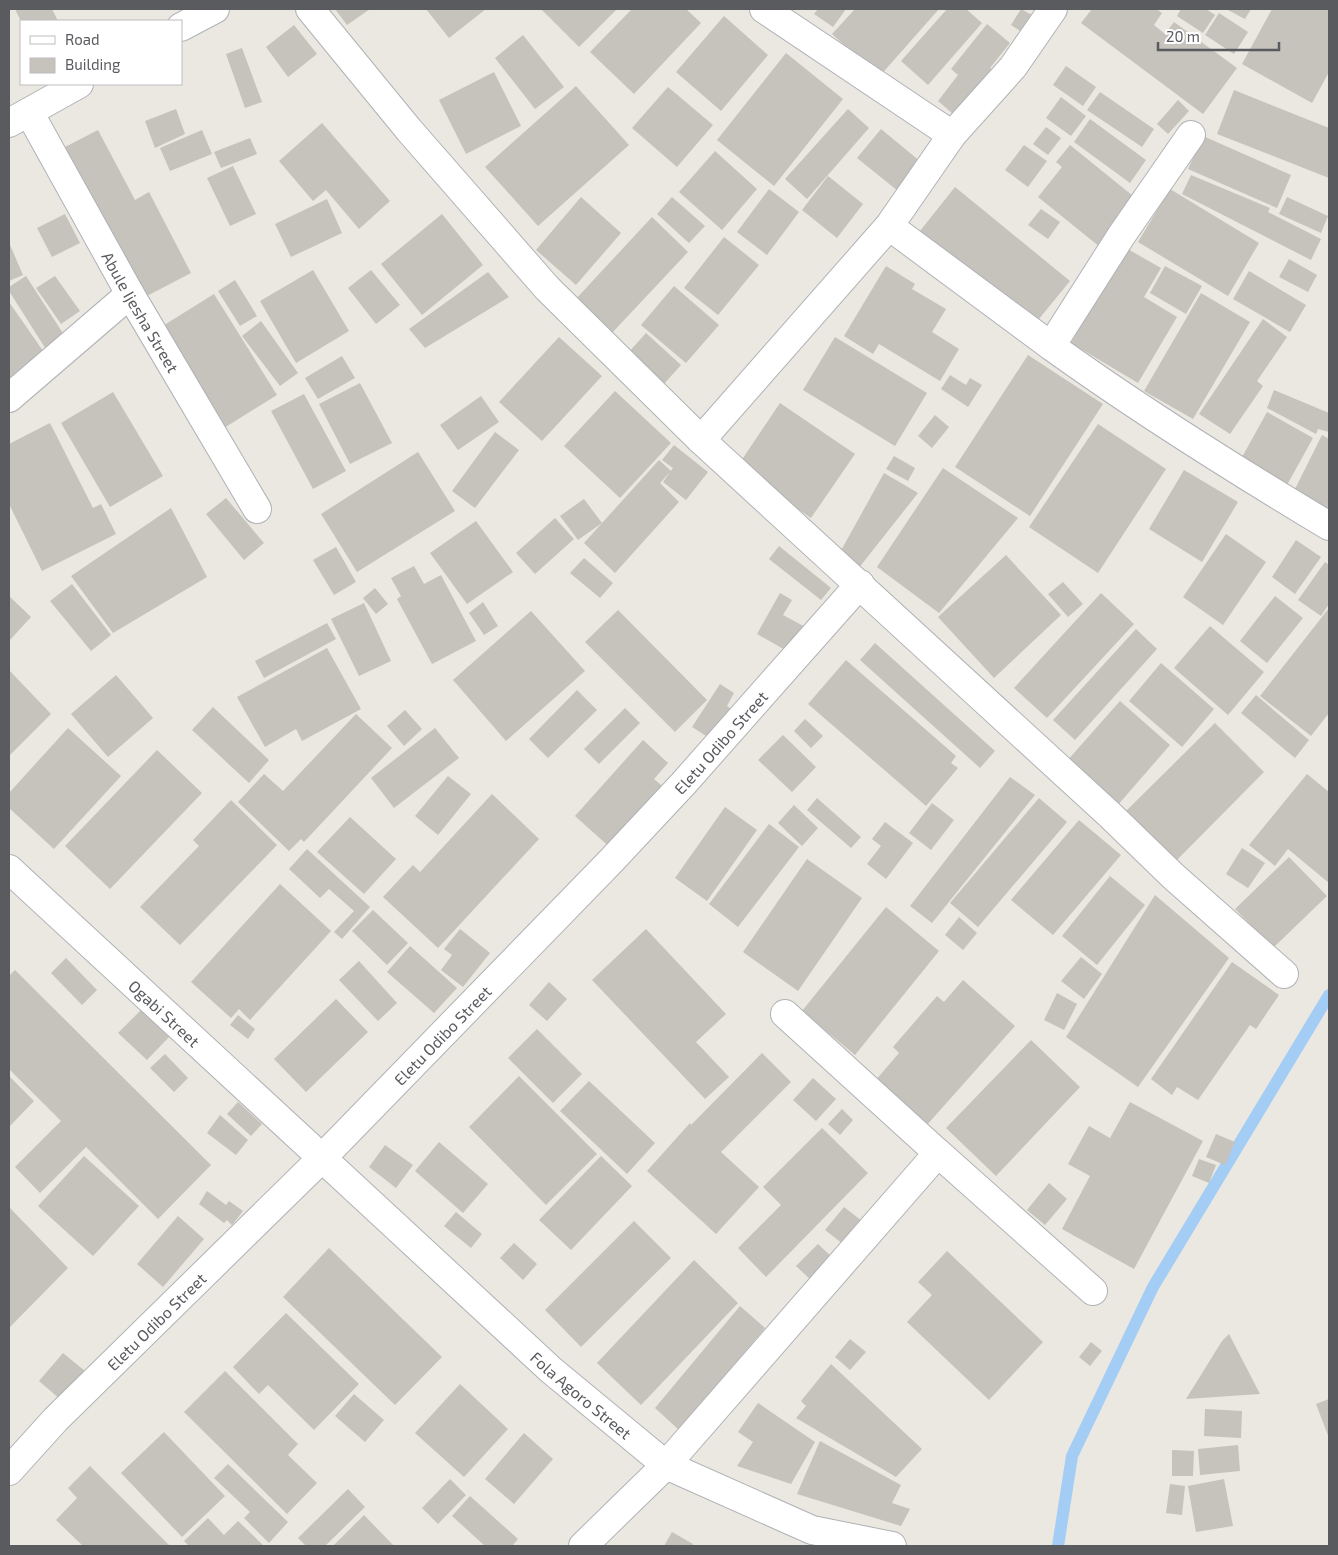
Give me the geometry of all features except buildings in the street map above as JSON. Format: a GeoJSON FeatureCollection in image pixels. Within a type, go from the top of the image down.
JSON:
{"type":"FeatureCollection","features":[{"type":"Feature","properties":{"kind":"street"},"geometry":{"type":"LineString","coordinates":[[182,26],[215,9]]}},
{"type":"Feature","properties":{"kind":"street"},"geometry":{"type":"LineString","coordinates":[[310,9],[409,130],[546,288],[700,440],[860,584],[1110,815],[1173,876],[1284,974]]}},
{"type":"Feature","properties":{"kind":"street"},"geometry":{"type":"LineString","coordinates":[[764,9],[952,135]]}},
{"type":"Feature","properties":{"kind":"street"},"geometry":{"type":"LineString","coordinates":[[700,440],[889,226],[952,135],[1013,67],[1053,9]]}},
{"type":"Feature","properties":{"kind":"street"},"geometry":{"type":"LineString","coordinates":[[19,117],[77,85]]}},
{"type":"Feature","properties":{"kind":"street","name":"Abule Ijesha Street"},"geometry":{"type":"LineString","coordinates":[[19,117],[130,294],[257,509]]}},
{"type":"Feature","properties":{"kind":"street"},"geometry":{"type":"LineString","coordinates":[[1051,346],[1121,236],[1190,135]]}},
{"type":"Feature","properties":{"kind":"street"},"geometry":{"type":"LineString","coordinates":[[889,226],[1120,396],[1329,526]]}},
{"type":"Feature","properties":{"kind":"street"},"geometry":{"type":"LineString","coordinates":[[9,398],[130,294]]}},
{"type":"Feature","properties":{"kind":"street","name":"Eletu Odibo Street"},"geometry":{"type":"LineString","coordinates":[[9,1471],[56,1419],[322,1158],[611,862],[683,784],[860,584]]}},
{"type":"Feature","properties":{"kind":"street","name":"Ogabi Street"},"geometry":{"type":"LineString","coordinates":[[9,869],[322,1158]]}},
{"type":"Feature","properties":{"kind":"street"},"geometry":{"type":"LineString","coordinates":[[785,1014],[1093,1290]]}},
{"type":"Feature","properties":{"kind":"street"},"geometry":{"type":"LineString","coordinates":[[583,1546],[666,1465],[938,1153]]}},
{"type":"Feature","properties":{"kind":"street","name":"Fola Agoro Street"},"geometry":{"type":"LineString","coordinates":[[322,1158],[550,1370],[666,1465],[812,1530],[887,1546]]}},
{"type":"Feature","properties":{"kind":"waterway"},"geometry":{"type":"LineString","coordinates":[[1058,1546],[1072,1456],[1153,1287],[1329,995]]}}]}
